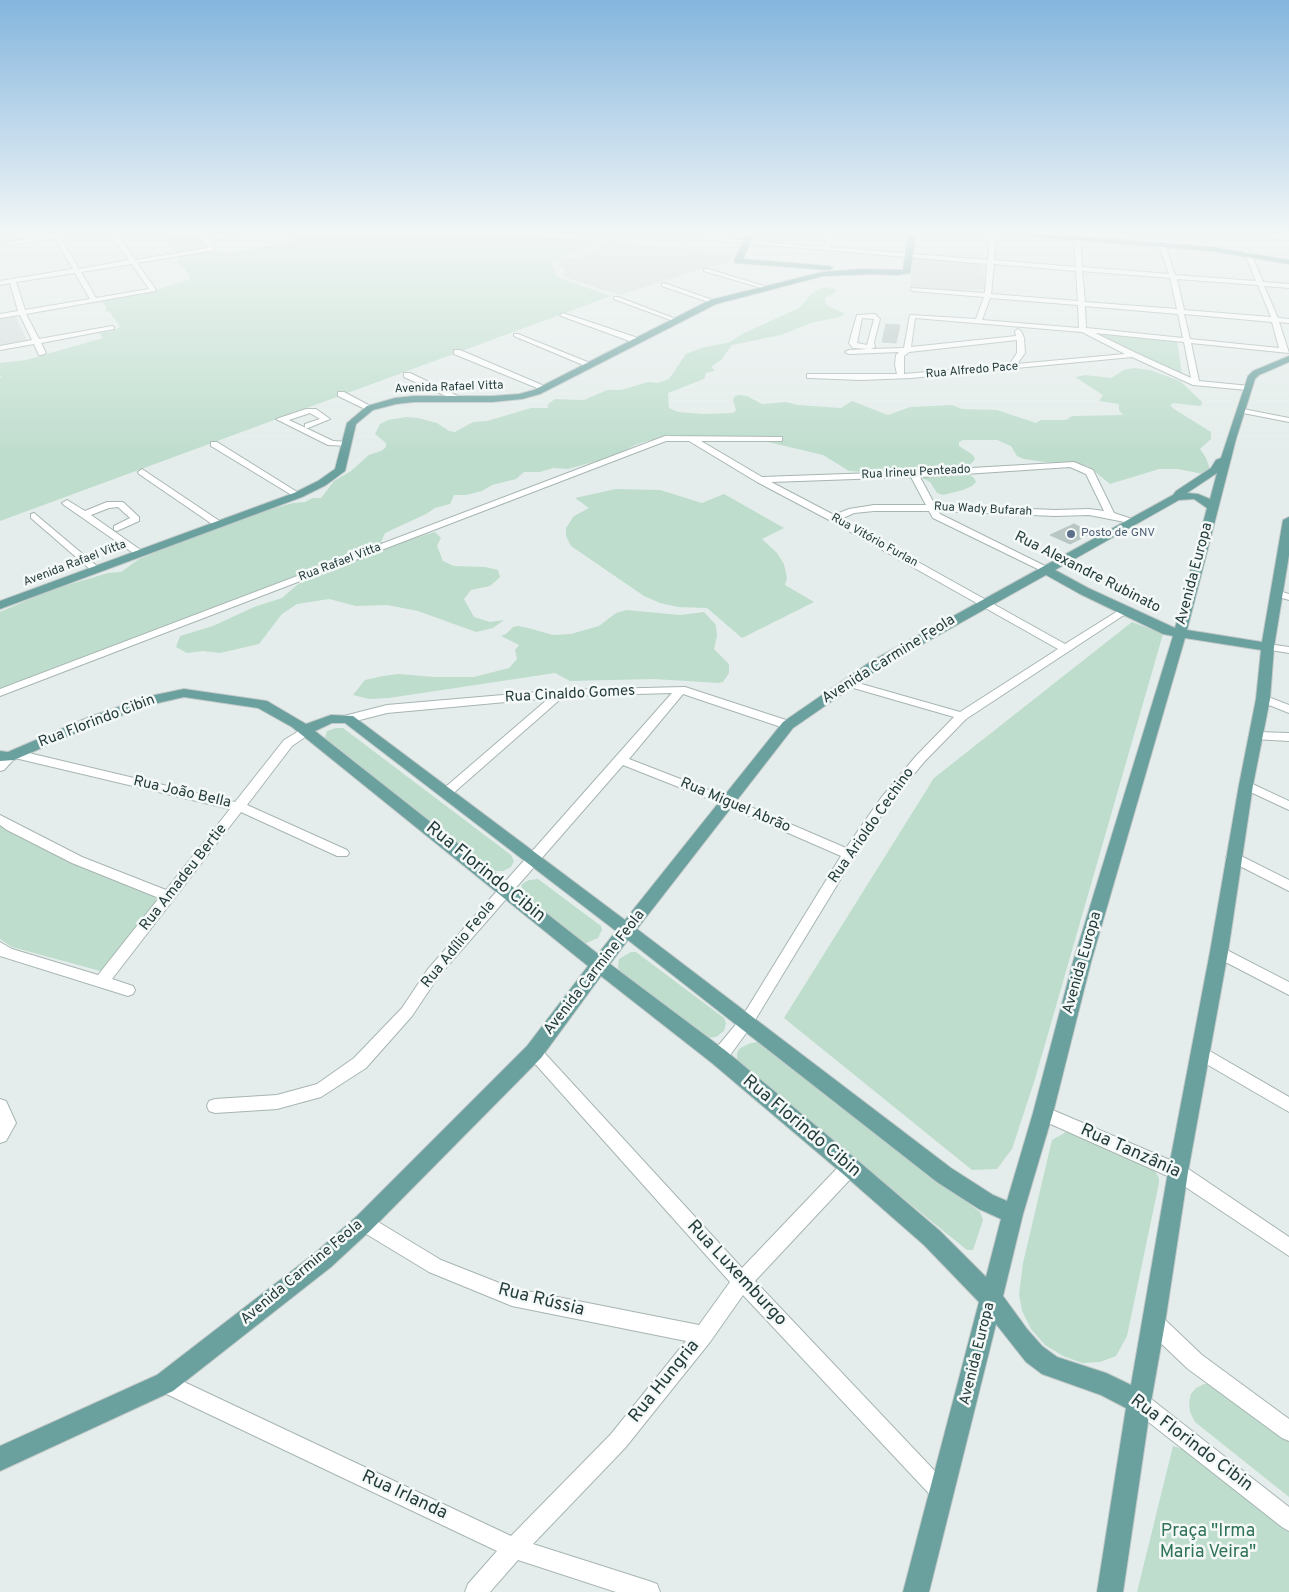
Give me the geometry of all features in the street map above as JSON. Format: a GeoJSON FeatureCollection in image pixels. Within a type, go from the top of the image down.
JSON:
{"type":"FeatureCollection","features":[{"type":"Feature","properties":{"kind":"main road","name":"Avenida Rafael Vitta"},"geometry":{"type":"LineString","coordinates":[[0,605],[298,495],[322,483],[340,471],[352,423],[370,408],[395,401],[520,397],[545,388],[592,366],[701,308]]}},
{"type":"Feature","properties":{"kind":"main road","name":"Avenida Europa"},"geometry":{"type":"LineString","coordinates":[[916,1592],[1013,1214],[1043,1113],[1082,962],[1180,634],[1225,460],[1251,378],[1256,373],[1289,359]]}},
{"type":"Feature","properties":{"kind":"main road","name":"Avenida Carmine Feola"},"geometry":{"type":"LineString","coordinates":[[4,1456],[165,1383],[322,1260],[364,1223],[534,1052],[599,965],[788,725],[847,683],[984,603],[1177,497],[1180,493],[1215,470],[1220,462],[1225,460]]}},
{"type":"Feature","properties":{"kind":"main road"},"geometry":{"type":"LineString","coordinates":[[1177,497],[1194,496],[1208,502],[1213,507]]}},
{"type":"Feature","properties":{"kind":"main road"},"geometry":{"type":"LineString","coordinates":[[1110,1592],[1139,1402],[1154,1323],[1178,1172],[1219,952],[1233,857],[1257,736],[1276,593],[1289,520]]}},
{"type":"Feature","properties":{"kind":"main road","name":"Rua Alexandre Rubinato"},"geometry":{"type":"LineString","coordinates":[[1046,570],[1153,625],[1180,634],[1268,647]]}},
{"type":"Feature","properties":{"kind":"main road","name":"Rua Florindo Cibin"},"geometry":{"type":"LineString","coordinates":[[6,758],[94,720],[155,699],[184,693],[207,694],[262,704],[307,730],[599,965],[719,1057],[850,1167],[932,1238],[967,1272],[992,1300],[1034,1354],[1050,1366],[1106,1385],[1139,1402]]}},
{"type":"Feature","properties":{"kind":"main road"},"geometry":{"type":"LineString","coordinates":[[307,730],[316,724],[331,719],[348,719],[747,1021],[944,1176],[986,1202],[1013,1214]]}},
{"type":"Feature","properties":{"kind":"street"},"geometry":{"type":"LineString","coordinates":[[21,308],[35,342],[42,353]]}},
{"type":"Feature","properties":{"kind":"street"},"geometry":{"type":"LineString","coordinates":[[0,316],[44,308]]}},
{"type":"Feature","properties":{"kind":"street"},"geometry":{"type":"LineString","coordinates":[[644,308],[678,321]]}},
{"type":"Feature","properties":{"kind":"street"},"geometry":{"type":"LineString","coordinates":[[978,322],[983,308]]}},
{"type":"Feature","properties":{"kind":"street"},"geometry":{"type":"LineString","coordinates":[[1082,308],[1084,330]]}},
{"type":"Feature","properties":{"kind":"street"},"geometry":{"type":"LineString","coordinates":[[1140,308],[1289,321]]}},
{"type":"Feature","properties":{"kind":"street"},"geometry":{"type":"LineString","coordinates":[[1181,308],[1196,383]]}},
{"type":"Feature","properties":{"kind":"street"},"geometry":{"type":"LineString","coordinates":[[901,376],[900,355],[907,350],[912,316],[1084,330],[1286,350],[1269,308]]}},
{"type":"Feature","properties":{"kind":"street"},"geometry":{"type":"LineString","coordinates":[[563,315],[638,342]]}},
{"type":"Feature","properties":{"kind":"street"},"geometry":{"type":"LineString","coordinates":[[871,347],[870,342],[877,319],[875,316],[860,316],[853,343],[856,346],[894,351]]}},
{"type":"Feature","properties":{"kind":"street"},"geometry":{"type":"LineString","coordinates":[[1010,368],[1021,353],[1020,338],[1016,324]]}},
{"type":"Feature","properties":{"kind":"street"},"geometry":{"type":"LineString","coordinates":[[0,348],[112,328]]}},
{"type":"Feature","properties":{"kind":"street"},"geometry":{"type":"LineString","coordinates":[[1084,330],[1196,383],[1247,388]]}},
{"type":"Feature","properties":{"kind":"street"},"geometry":{"type":"LineString","coordinates":[[516,335],[592,366]]}},
{"type":"Feature","properties":{"kind":"street"},"geometry":{"type":"LineString","coordinates":[[849,352],[907,350],[1020,338]]}},
{"type":"Feature","properties":{"kind":"street"},"geometry":{"type":"LineString","coordinates":[[457,352],[545,388]]}},
{"type":"Feature","properties":{"kind":"street","name":"Rua Alfredo Pace"},"geometry":{"type":"LineString","coordinates":[[810,376],[861,378],[901,376],[1010,368],[1134,355]]}},
{"type":"Feature","properties":{"kind":"street"},"geometry":{"type":"LineString","coordinates":[[407,375],[458,398]]}},
{"type":"Feature","properties":{"kind":"street"},"geometry":{"type":"LineString","coordinates":[[341,394],[370,408]]}},
{"type":"Feature","properties":{"kind":"street"},"geometry":{"type":"LineString","coordinates":[[1241,410],[1289,420]]}},
{"type":"Feature","properties":{"kind":"street"},"geometry":{"type":"LineString","coordinates":[[308,426],[326,419],[313,411],[309,411],[281,420],[330,443],[347,444]]}},
{"type":"Feature","properties":{"kind":"street","name":"Rua Rafael Vitta"},"geometry":{"type":"LineString","coordinates":[[0,693],[665,438],[778,439]]}},
{"type":"Feature","properties":{"kind":"street","name":"Rua Vitório Furlan"},"geometry":{"type":"LineString","coordinates":[[686,439],[834,519],[1066,649]]}},
{"type":"Feature","properties":{"kind":"street"},"geometry":{"type":"LineString","coordinates":[[214,444],[298,495]]}},
{"type":"Feature","properties":{"kind":"street","name":"Rua Irineu Penteado"},"geometry":{"type":"LineString","coordinates":[[760,480],[914,474],[1071,464],[1090,472],[1110,515]]}},
{"type":"Feature","properties":{"kind":"street"},"geometry":{"type":"LineString","coordinates":[[142,472],[218,524]]}},
{"type":"Feature","properties":{"kind":"street"},"geometry":{"type":"LineString","coordinates":[[914,474],[933,508]]}},
{"type":"Feature","properties":{"kind":"street"},"geometry":{"type":"LineString","coordinates":[[67,503],[139,553]]}},
{"type":"Feature","properties":{"kind":"street"},"geometry":{"type":"LineString","coordinates":[[84,515],[107,506],[120,504],[136,519],[117,528]]}},
{"type":"Feature","properties":{"kind":"street","name":"Rua Wady Bufarah"},"geometry":{"type":"LineString","coordinates":[[834,519],[852,511],[874,508],[933,508],[1055,513],[1089,512],[1110,515],[1132,522]]}},
{"type":"Feature","properties":{"kind":"street","name":"Rua Alexandre Rubinato"},"geometry":{"type":"LineString","coordinates":[[933,508],[936,516],[1046,570]]}},
{"type":"Feature","properties":{"kind":"street"},"geometry":{"type":"LineString","coordinates":[[34,516],[96,569]]}},
{"type":"Feature","properties":{"kind":"street"},"geometry":{"type":"LineString","coordinates":[[1276,593],[1289,597]]}},
{"type":"Feature","properties":{"kind":"street","name":"Rua Arioldo Cechino"},"geometry":{"type":"LineString","coordinates":[[719,1057],[747,1021],[849,854],[885,802],[908,773],[962,716],[1125,612]]}},
{"type":"Feature","properties":{"kind":"street"},"geometry":{"type":"LineString","coordinates":[[1268,647],[1289,650]]}},
{"type":"Feature","properties":{"kind":"street"},"geometry":{"type":"LineString","coordinates":[[847,683],[962,716]]}},
{"type":"Feature","properties":{"kind":"street","name":"Rua Cinaldo Gomes"},"geometry":{"type":"LineString","coordinates":[[348,719],[388,709],[561,693],[681,689],[788,725]]}},
{"type":"Feature","properties":{"kind":"street","name":"Rua Adílio Feola"},"geometry":{"type":"LineString","coordinates":[[215,1106],[277,1102],[321,1090],[360,1063],[407,1012],[433,972],[621,760],[681,689]]}},
{"type":"Feature","properties":{"kind":"street"},"geometry":{"type":"LineString","coordinates":[[446,794],[561,693]]}},
{"type":"Feature","properties":{"kind":"street"},"geometry":{"type":"LineString","coordinates":[[1263,700],[1289,709]]}},
{"type":"Feature","properties":{"kind":"street","name":"Rua Amadeu Bertie"},"geometry":{"type":"LineString","coordinates":[[102,981],[240,807],[288,743],[307,730]]}},
{"type":"Feature","properties":{"kind":"street"},"geometry":{"type":"LineString","coordinates":[[1257,736],[1289,737]]}},
{"type":"Feature","properties":{"kind":"street","name":"Rua João Bella"},"geometry":{"type":"LineString","coordinates":[[6,758],[240,807],[342,853]]}},
{"type":"Feature","properties":{"kind":"street","name":"Rua Miguel Abrão"},"geometry":{"type":"LineString","coordinates":[[621,760],[728,802],[849,854]]}},
{"type":"Feature","properties":{"kind":"street"},"geometry":{"type":"LineString","coordinates":[[1246,786],[1289,806]]}},
{"type":"Feature","properties":{"kind":"street"},"geometry":{"type":"LineString","coordinates":[[0,819],[77,860],[168,896]]}},
{"type":"Feature","properties":{"kind":"street"},"geometry":{"type":"LineString","coordinates":[[1233,857],[1289,886]]}},
{"type":"Feature","properties":{"kind":"street"},"geometry":{"type":"LineString","coordinates":[[0,948],[7,953],[128,990]]}},
{"type":"Feature","properties":{"kind":"street"},"geometry":{"type":"LineString","coordinates":[[1219,952],[1289,990]]}},
{"type":"Feature","properties":{"kind":"street","name":"Rua Luxemburgo"},"geometry":{"type":"LineString","coordinates":[[534,1052],[742,1282],[942,1493]]}},
{"type":"Feature","properties":{"kind":"street"},"geometry":{"type":"LineString","coordinates":[[1201,1053],[1289,1105]]}},
{"type":"Feature","properties":{"kind":"street"},"geometry":{"type":"LineString","coordinates":[[0,1106],[8,1123],[0,1136]]}},
{"type":"Feature","properties":{"kind":"street","name":"Rua Tanzânia"},"geometry":{"type":"LineString","coordinates":[[1043,1113],[1178,1172],[1289,1247]]}},
{"type":"Feature","properties":{"kind":"street","name":"Rua Hungria"},"geometry":{"type":"LineString","coordinates":[[476,1592],[514,1548],[618,1441],[703,1335],[742,1282],[850,1167]]}},
{"type":"Feature","properties":{"kind":"street","name":"Rua Rússia"},"geometry":{"type":"LineString","coordinates":[[364,1223],[434,1266],[512,1297],[703,1335]]}},
{"type":"Feature","properties":{"kind":"street"},"geometry":{"type":"LineString","coordinates":[[1154,1323],[1196,1362],[1289,1431]]}},
{"type":"Feature","properties":{"kind":"street","name":"Rua Irlanda"},"geometry":{"type":"LineString","coordinates":[[165,1383],[514,1548],[649,1592]]}},
{"type":"Feature","properties":{"kind":"street","name":"Rua Florindo Cibin"},"geometry":{"type":"LineString","coordinates":[[1139,1402],[1289,1520]]}},
{"type":"Feature","properties":{"kind":"shaded area"},"geometry":{"type":"Polygon","coordinates":[[[16,317],[27,341],[0,346],[0,319],[16,317]]]}},
{"type":"Feature","properties":{"kind":"green space"},"geometry":{"type":"Polygon","coordinates":[[[107,308],[578,308],[0,521],[0,378],[2,377],[0,376],[0,363],[26,360],[103,338],[99,333],[112,331],[120,327],[109,311],[105,312],[107,308]]]}},
{"type":"Feature","properties":{"kind":"green space"},"geometry":{"type":"Polygon","coordinates":[[[798,308],[833,308],[845,314],[840,317],[811,323],[781,335],[732,345],[721,360],[711,367],[715,371],[706,373],[704,379],[668,393],[669,408],[678,412],[703,414],[733,413],[736,410],[733,400],[735,396],[740,395],[747,396],[762,404],[786,402],[798,405],[841,408],[852,401],[888,415],[910,407],[952,405],[962,409],[997,410],[1036,423],[1041,420],[1066,420],[1072,416],[1123,415],[1119,410],[1119,404],[1099,401],[1103,395],[1075,377],[1085,375],[1111,378],[1124,370],[1134,368],[1150,370],[1180,381],[1202,402],[1202,405],[1199,406],[1174,403],[1170,405],[1211,432],[1211,439],[1200,449],[1206,458],[1211,472],[1203,474],[1178,469],[1159,469],[1110,484],[1088,466],[1024,459],[1017,456],[1011,446],[997,440],[963,440],[959,442],[959,446],[973,455],[975,459],[969,466],[955,470],[952,474],[970,475],[976,482],[963,490],[943,495],[937,493],[930,482],[918,476],[849,471],[823,455],[759,440],[689,436],[647,441],[615,456],[568,469],[553,468],[540,472],[524,472],[516,479],[492,485],[482,491],[466,495],[454,495],[450,504],[435,508],[385,533],[381,542],[397,543],[435,532],[441,538],[437,546],[443,561],[454,566],[485,567],[498,570],[500,577],[490,586],[471,590],[464,599],[474,617],[490,622],[504,620],[493,628],[476,632],[418,611],[387,605],[356,606],[329,599],[297,604],[282,614],[259,644],[220,653],[203,651],[187,653],[176,647],[180,636],[213,626],[254,607],[282,598],[297,585],[350,557],[0,690],[0,612],[51,590],[108,573],[121,572],[139,559],[241,518],[293,503],[305,502],[313,498],[321,498],[334,481],[351,471],[369,455],[386,447],[386,443],[375,434],[380,424],[388,420],[406,417],[418,418],[437,423],[449,431],[455,432],[473,422],[487,421],[531,408],[548,408],[548,404],[555,399],[584,400],[607,390],[621,390],[648,382],[658,383],[669,379],[686,354],[701,348],[730,342],[742,334],[798,308]]]}},
{"type":"Feature","properties":{"kind":"green space"},"geometry":{"type":"Polygon","coordinates":[[[1089,331],[1177,340],[1182,374],[1109,343],[1089,331]]]}},
{"type":"Feature","properties":{"kind":"green space"},"geometry":{"type":"Polygon","coordinates":[[[616,489],[660,490],[702,503],[724,494],[784,528],[762,539],[777,553],[784,564],[787,578],[785,585],[814,602],[742,638],[707,608],[678,607],[660,603],[644,596],[571,546],[566,536],[566,528],[574,516],[589,508],[575,498],[616,489]]]}},
{"type":"Feature","properties":{"kind":"green space"},"geometry":{"type":"Polygon","coordinates":[[[626,610],[680,615],[704,612],[716,625],[717,636],[714,649],[729,664],[729,673],[723,682],[654,679],[570,681],[555,673],[389,698],[369,699],[353,695],[365,680],[383,676],[399,674],[434,677],[474,677],[509,668],[517,659],[515,650],[519,645],[501,636],[513,627],[528,628],[553,635],[571,634],[599,626],[616,613],[626,610]]]}},
{"type":"Feature","properties":{"kind":"green space"},"geometry":{"type":"Polygon","coordinates":[[[1132,622],[1163,634],[1035,1079],[1012,1149],[997,1169],[972,1170],[784,1018],[934,778],[1132,622]]]}},
{"type":"Feature","properties":{"kind":"green space"},"geometry":{"type":"Polygon","coordinates":[[[343,728],[511,855],[514,861],[511,867],[503,871],[493,871],[325,738],[327,731],[343,728]]]}},
{"type":"Feature","properties":{"kind":"green space"},"geometry":{"type":"Polygon","coordinates":[[[0,821],[168,896],[104,972],[12,947],[0,939],[0,821]]]}},
{"type":"Feature","properties":{"kind":"green space"},"geometry":{"type":"Polygon","coordinates":[[[538,879],[601,926],[602,930],[598,938],[584,944],[522,894],[522,884],[529,880],[538,879]]]}},
{"type":"Feature","properties":{"kind":"green space"},"geometry":{"type":"Polygon","coordinates":[[[631,952],[636,952],[724,1018],[726,1023],[724,1031],[716,1037],[706,1038],[620,971],[618,967],[619,959],[631,952]]]}},
{"type":"Feature","properties":{"kind":"green space"},"geometry":{"type":"Polygon","coordinates":[[[758,1042],[980,1212],[983,1220],[973,1250],[967,1250],[737,1064],[737,1053],[740,1048],[758,1042]]]}},
{"type":"Feature","properties":{"kind":"green space"},"geometry":{"type":"Polygon","coordinates":[[[1066,1132],[1075,1133],[1153,1168],[1159,1178],[1127,1336],[1116,1356],[1100,1362],[1082,1363],[1063,1356],[1045,1345],[1031,1329],[1022,1311],[1019,1294],[1023,1263],[1052,1140],[1066,1132]]]}},
{"type":"Feature","properties":{"kind":"green space"},"geometry":{"type":"Polygon","coordinates":[[[1204,1384],[1213,1384],[1289,1442],[1289,1497],[1195,1422],[1190,1412],[1189,1402],[1191,1394],[1196,1388],[1204,1384]]]}},
{"type":"Feature","properties":{"kind":"green space","name":"Praça \"Irma Maria Veira\""},"geometry":{"type":"Polygon","coordinates":[[[1173,1446],[1203,1456],[1289,1511],[1289,1592],[1137,1592],[1173,1446]]]}},
{"type":"Feature","properties":{"kind":"building"},"geometry":{"type":"Polygon","coordinates":[[[886,324],[900,325],[896,343],[882,342],[886,324]]]}},
{"type":"Feature","properties":{"kind":"building","name":"Posto de GNV"},"geometry":{"type":"Polygon","coordinates":[[[1074,524],[1092,533],[1070,544],[1050,535],[1074,524]]]}},
{"type":"Feature","properties":{"kind":"place","name":"Posto de GNV"},"geometry":{"type":"Point","coordinates":[1071,534]}}]}
